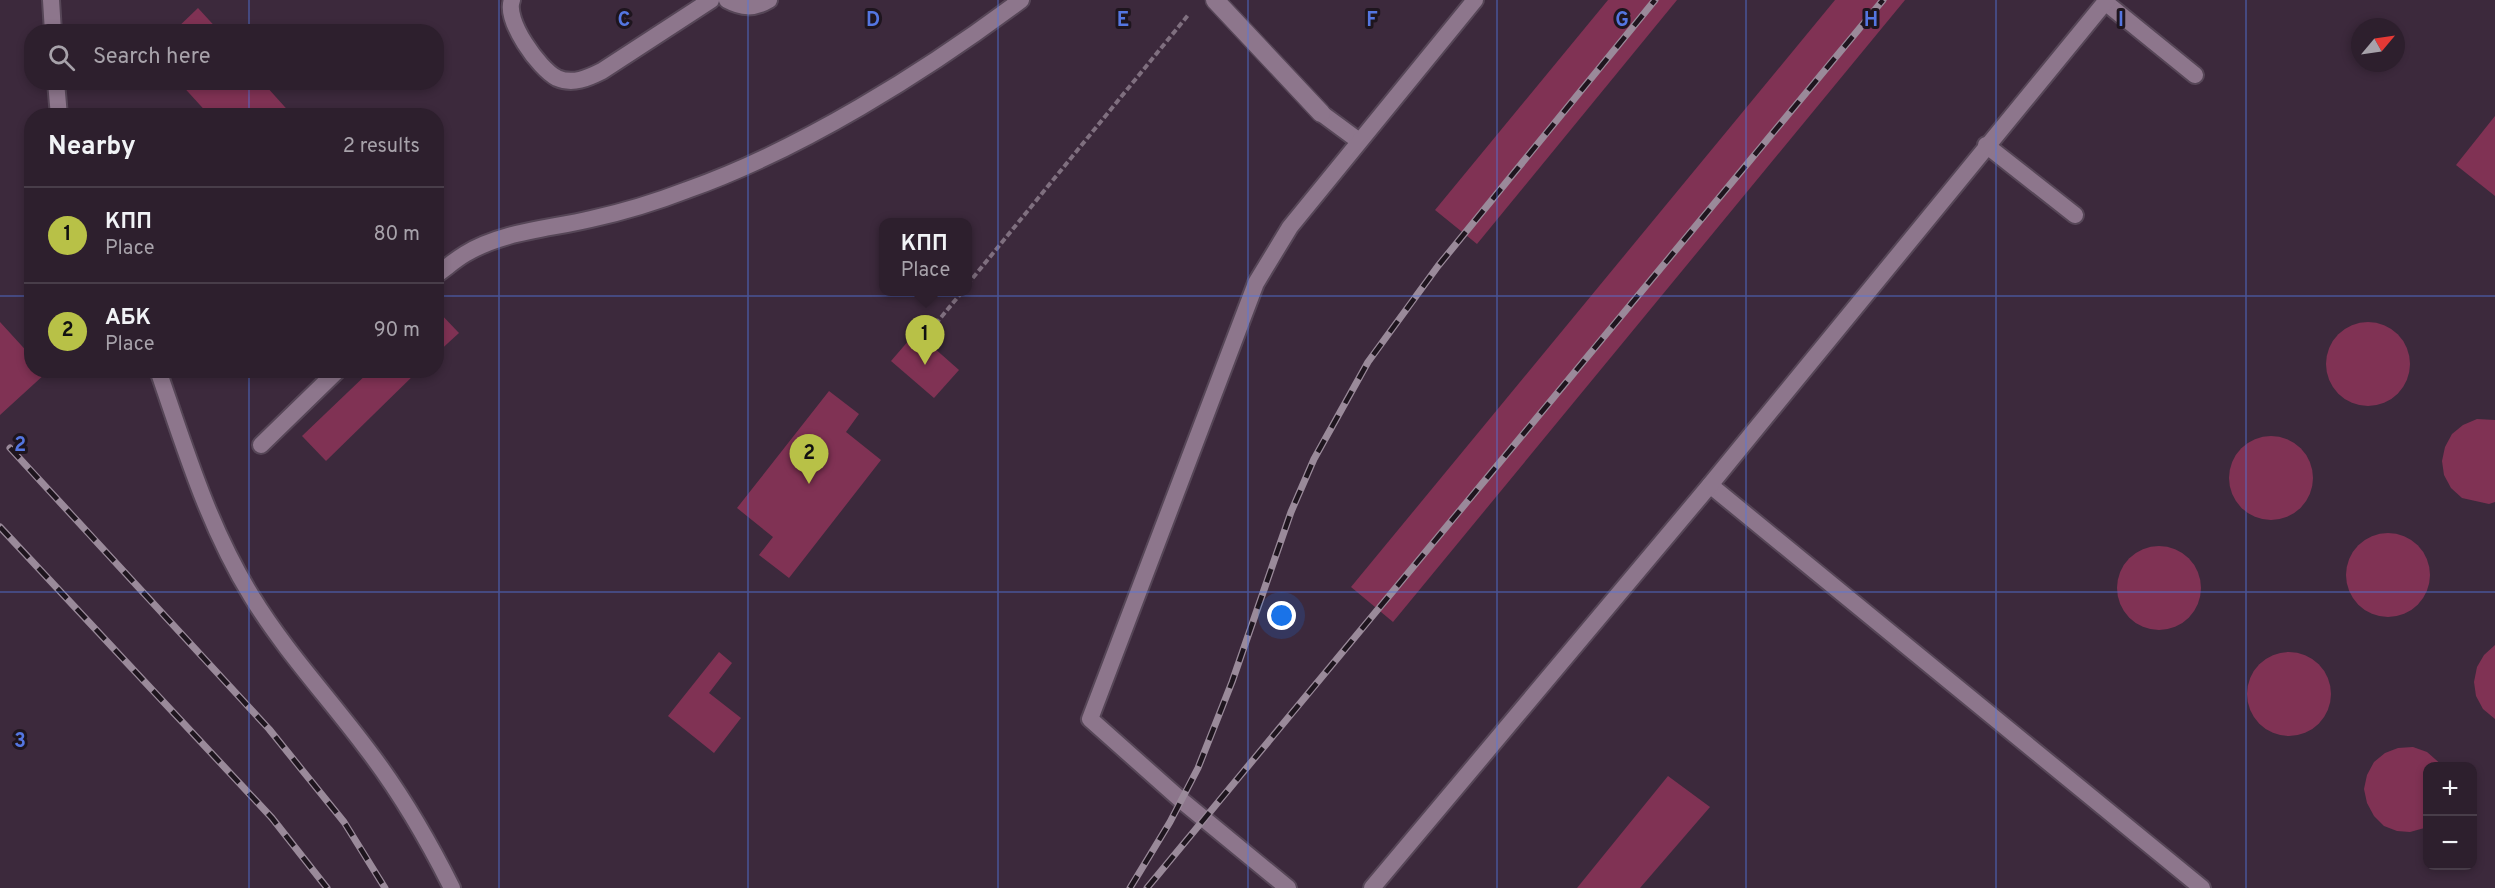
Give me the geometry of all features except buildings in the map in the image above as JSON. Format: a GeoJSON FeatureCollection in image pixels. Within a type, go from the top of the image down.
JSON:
{"type":"FeatureCollection","features":[{"type":"Feature","properties":{"kind":"street"},"geometry":{"type":"LineString","coordinates":[[1215,0],[1321,113]]}},
{"type":"Feature","properties":{"kind":"lane"},"geometry":{"type":"LineString","coordinates":[[51,0],[52,24]]}},
{"type":"Feature","properties":{"kind":"lane"},"geometry":{"type":"LineString","coordinates":[[512,0],[509,7],[511,20],[519,34],[546,70],[567,81],[583,80],[602,71],[711,0]]}},
{"type":"Feature","properties":{"kind":"lane"},"geometry":{"type":"LineString","coordinates":[[728,0],[740,6],[759,6],[769,0]]}},
{"type":"Feature","properties":{"kind":"lane"},"geometry":{"type":"LineString","coordinates":[[444,270],[466,253],[507,236],[592,219],[640,205],[687,190],[765,159],[893,85],[1021,0]]}},
{"type":"Feature","properties":{"kind":"lane"},"geometry":{"type":"LineString","coordinates":[[1288,888],[1181,800],[1090,719],[1256,283],[1290,227],[1475,0]]}},
{"type":"Feature","properties":{"kind":"lane"},"geometry":{"type":"LineString","coordinates":[[1372,888],[1710,485],[2106,1],[2195,75]]}},
{"type":"Feature","properties":{"kind":"lane"},"geometry":{"type":"LineString","coordinates":[[57,90],[58,108]]}},
{"type":"Feature","properties":{"kind":"lane"},"geometry":{"type":"LineString","coordinates":[[1321,113],[1359,141]]}},
{"type":"Feature","properties":{"kind":"lane"},"geometry":{"type":"LineString","coordinates":[[1986,145],[2075,215]]}},
{"type":"Feature","properties":{"kind":"lane"},"geometry":{"type":"LineString","coordinates":[[161,378],[208,516],[227,555],[284,644],[368,749],[399,794],[452,888]]}},
{"type":"Feature","properties":{"kind":"lane"},"geometry":{"type":"LineString","coordinates":[[261,445],[330,378]]}},
{"type":"Feature","properties":{"kind":"lane"},"geometry":{"type":"LineString","coordinates":[[1710,485],[2202,888]]}},
{"type":"Feature","properties":{"kind":"path"},"geometry":{"type":"LineString","coordinates":[[972,279],[1194,9]]}},
{"type":"Feature","properties":{"kind":"path"},"geometry":{"type":"LineString","coordinates":[[924,338],[958,296]]}},
{"type":"Feature","properties":{"kind":"railway"},"geometry":{"type":"LineString","coordinates":[[1130,888],[1170,822],[1198,768],[1232,682],[1291,512],[1314,459],[1368,362],[1438,266],[1655,0]]}},
{"type":"Feature","properties":{"kind":"railway"},"geometry":{"type":"LineString","coordinates":[[1147,888],[1883,0]]}},
{"type":"Feature","properties":{"kind":"railway"},"geometry":{"type":"LineString","coordinates":[[10,448],[269,729],[344,822],[385,888]]}},
{"type":"Feature","properties":{"kind":"railway"},"geometry":{"type":"LineString","coordinates":[[0,527],[272,818],[327,888]]}},
{"type":"Feature","properties":{"kind":"place","name":"КПП"},"geometry":{"type":"Point","coordinates":[925,365]}},
{"type":"Feature","properties":{"kind":"place","name":"АБК"},"geometry":{"type":"Point","coordinates":[809,484]}}]}
